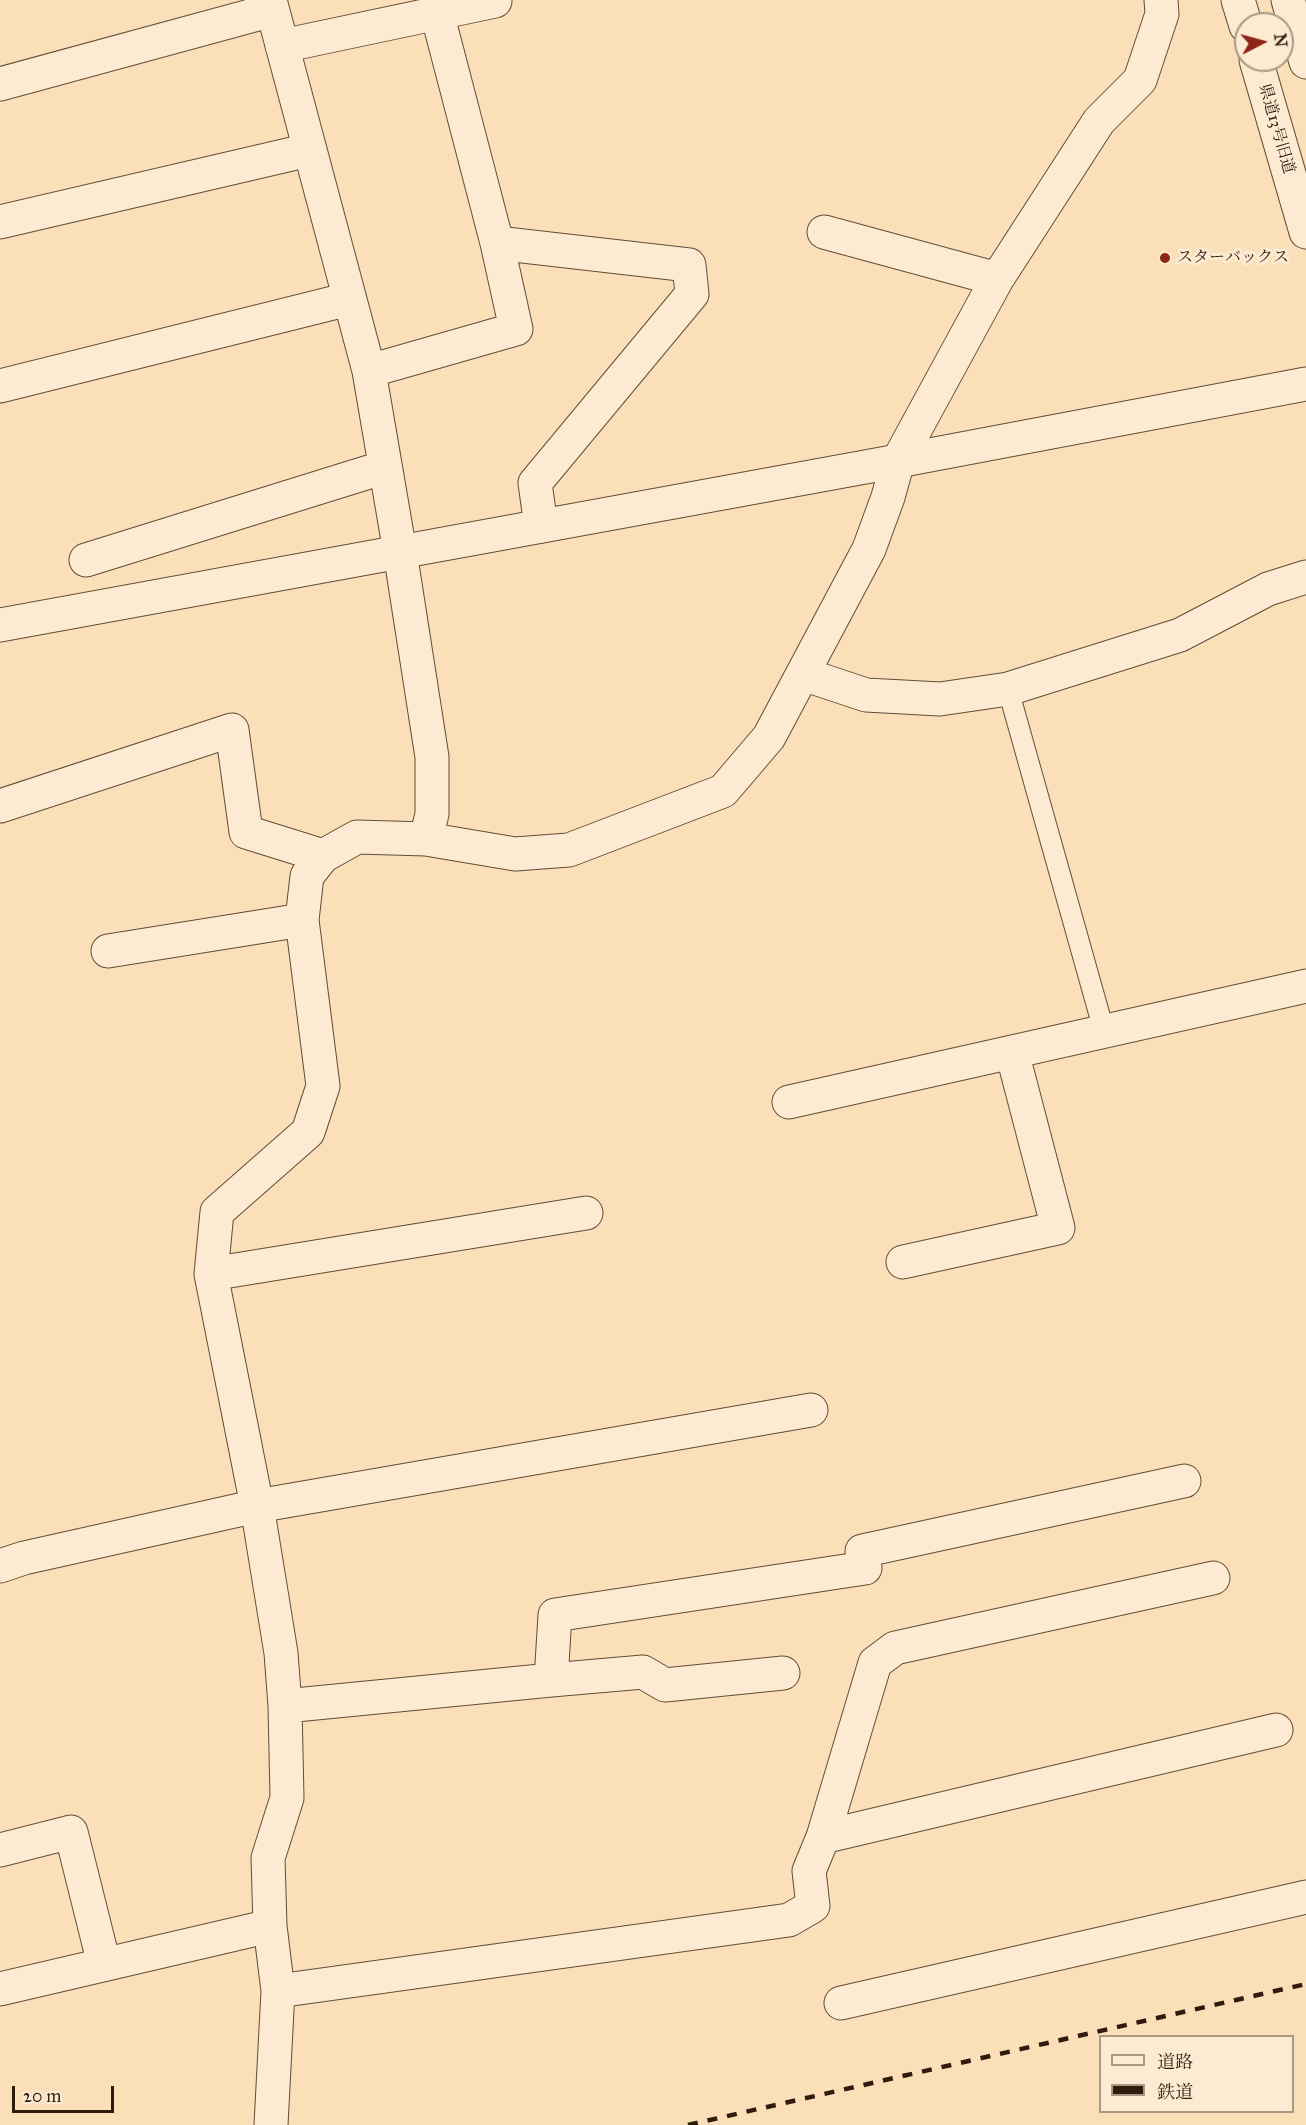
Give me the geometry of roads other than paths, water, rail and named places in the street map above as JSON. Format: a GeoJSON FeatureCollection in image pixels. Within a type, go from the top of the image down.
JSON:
{"type":"FeatureCollection","features":[{"type":"Feature","properties":{"kind":"street"},"geometry":{"type":"LineString","coordinates":[[271,2125],[278,1991],[270,1926],[268,1858],[287,1798],[285,1706],[281,1653],[257,1506],[211,1274],[217,1212],[308,1132],[323,1086],[302,920],[307,876],[323,856],[357,837],[426,839],[515,854],[569,850],[723,791],[769,737],[803,674],[869,549],[898,461],[997,279],[1099,121],[1140,80],[1162,15],[1161,0]]}},
{"type":"Feature","properties":{"kind":"street"},"geometry":{"type":"LineString","coordinates":[[1288,0],[1306,62]]}},
{"type":"Feature","properties":{"kind":"street"},"geometry":{"type":"LineString","coordinates":[[282,46],[495,1]]}},
{"type":"Feature","properties":{"kind":"street"},"geometry":{"type":"LineString","coordinates":[[0,84],[271,5],[369,371],[432,757],[432,814],[426,839]]}},
{"type":"Feature","properties":{"kind":"street"},"geometry":{"type":"LineString","coordinates":[[369,371],[516,328],[497,243],[437,13]]}},
{"type":"Feature","properties":{"kind":"street","name":"県道13号旧道"},"geometry":{"type":"LineString","coordinates":[[1259,72],[1306,232]]}},
{"type":"Feature","properties":{"kind":"street"},"geometry":{"type":"LineString","coordinates":[[0,222],[309,150]]}},
{"type":"Feature","properties":{"kind":"street"},"geometry":{"type":"LineString","coordinates":[[824,232],[997,279]]}},
{"type":"Feature","properties":{"kind":"street"},"geometry":{"type":"LineString","coordinates":[[497,243],[689,265],[692,294],[535,483],[541,526]]}},
{"type":"Feature","properties":{"kind":"street"},"geometry":{"type":"LineString","coordinates":[[0,386],[350,299]]}},
{"type":"Feature","properties":{"kind":"street"},"geometry":{"type":"LineString","coordinates":[[0,625],[1306,384]]}},
{"type":"Feature","properties":{"kind":"street"},"geometry":{"type":"LineString","coordinates":[[86,560],[385,467]]}},
{"type":"Feature","properties":{"kind":"street"},"geometry":{"type":"LineString","coordinates":[[803,674],[866,695],[940,699],[1008,690],[1180,634],[1268,589],[1306,576]]}},
{"type":"Feature","properties":{"kind":"street"},"geometry":{"type":"LineString","coordinates":[[0,806],[232,730],[246,832],[323,856]]}},
{"type":"Feature","properties":{"kind":"street"},"geometry":{"type":"LineString","coordinates":[[108,951],[302,920]]}},
{"type":"Feature","properties":{"kind":"street"},"geometry":{"type":"LineString","coordinates":[[789,1102],[1306,986]]}},
{"type":"Feature","properties":{"kind":"street"},"geometry":{"type":"LineString","coordinates":[[903,1262],[1058,1228],[1012,1052]]}},
{"type":"Feature","properties":{"kind":"street"},"geometry":{"type":"LineString","coordinates":[[211,1274],[586,1213]]}},
{"type":"Feature","properties":{"kind":"street"},"geometry":{"type":"LineString","coordinates":[[0,1566],[24,1557],[257,1506],[811,1410]]}},
{"type":"Feature","properties":{"kind":"street"},"geometry":{"type":"LineString","coordinates":[[551,1680],[555,1615],[864,1568],[862,1551],[1184,1481]]}},
{"type":"Feature","properties":{"kind":"street"},"geometry":{"type":"LineString","coordinates":[[278,1991],[789,1920],[813,1906],[809,1872],[823,1837],[874,1663],[895,1648],[1213,1578]]}},
{"type":"Feature","properties":{"kind":"street"},"geometry":{"type":"LineString","coordinates":[[285,1706],[643,1672],[665,1685],[783,1673]]}},
{"type":"Feature","properties":{"kind":"street"},"geometry":{"type":"LineString","coordinates":[[823,1837],[1276,1730]]}},
{"type":"Feature","properties":{"kind":"street"},"geometry":{"type":"LineString","coordinates":[[0,1850],[71,1832],[104,1964]]}},
{"type":"Feature","properties":{"kind":"street"},"geometry":{"type":"LineString","coordinates":[[841,2003],[1306,1897]]}},
{"type":"Feature","properties":{"kind":"street"},"geometry":{"type":"LineString","coordinates":[[0,1989],[270,1926]]}},
{"type":"Feature","properties":{"kind":"lane"},"geometry":{"type":"LineString","coordinates":[[1008,690],[1104,1031]]}},
{"type":"Feature","properties":{"kind":"railway"},"geometry":{"type":"LineString","coordinates":[[688,2125],[1306,1984]]}},
{"type":"Feature","properties":{"kind":"place","name":"スターバックス"},"geometry":{"type":"Point","coordinates":[1165,258]}}]}
